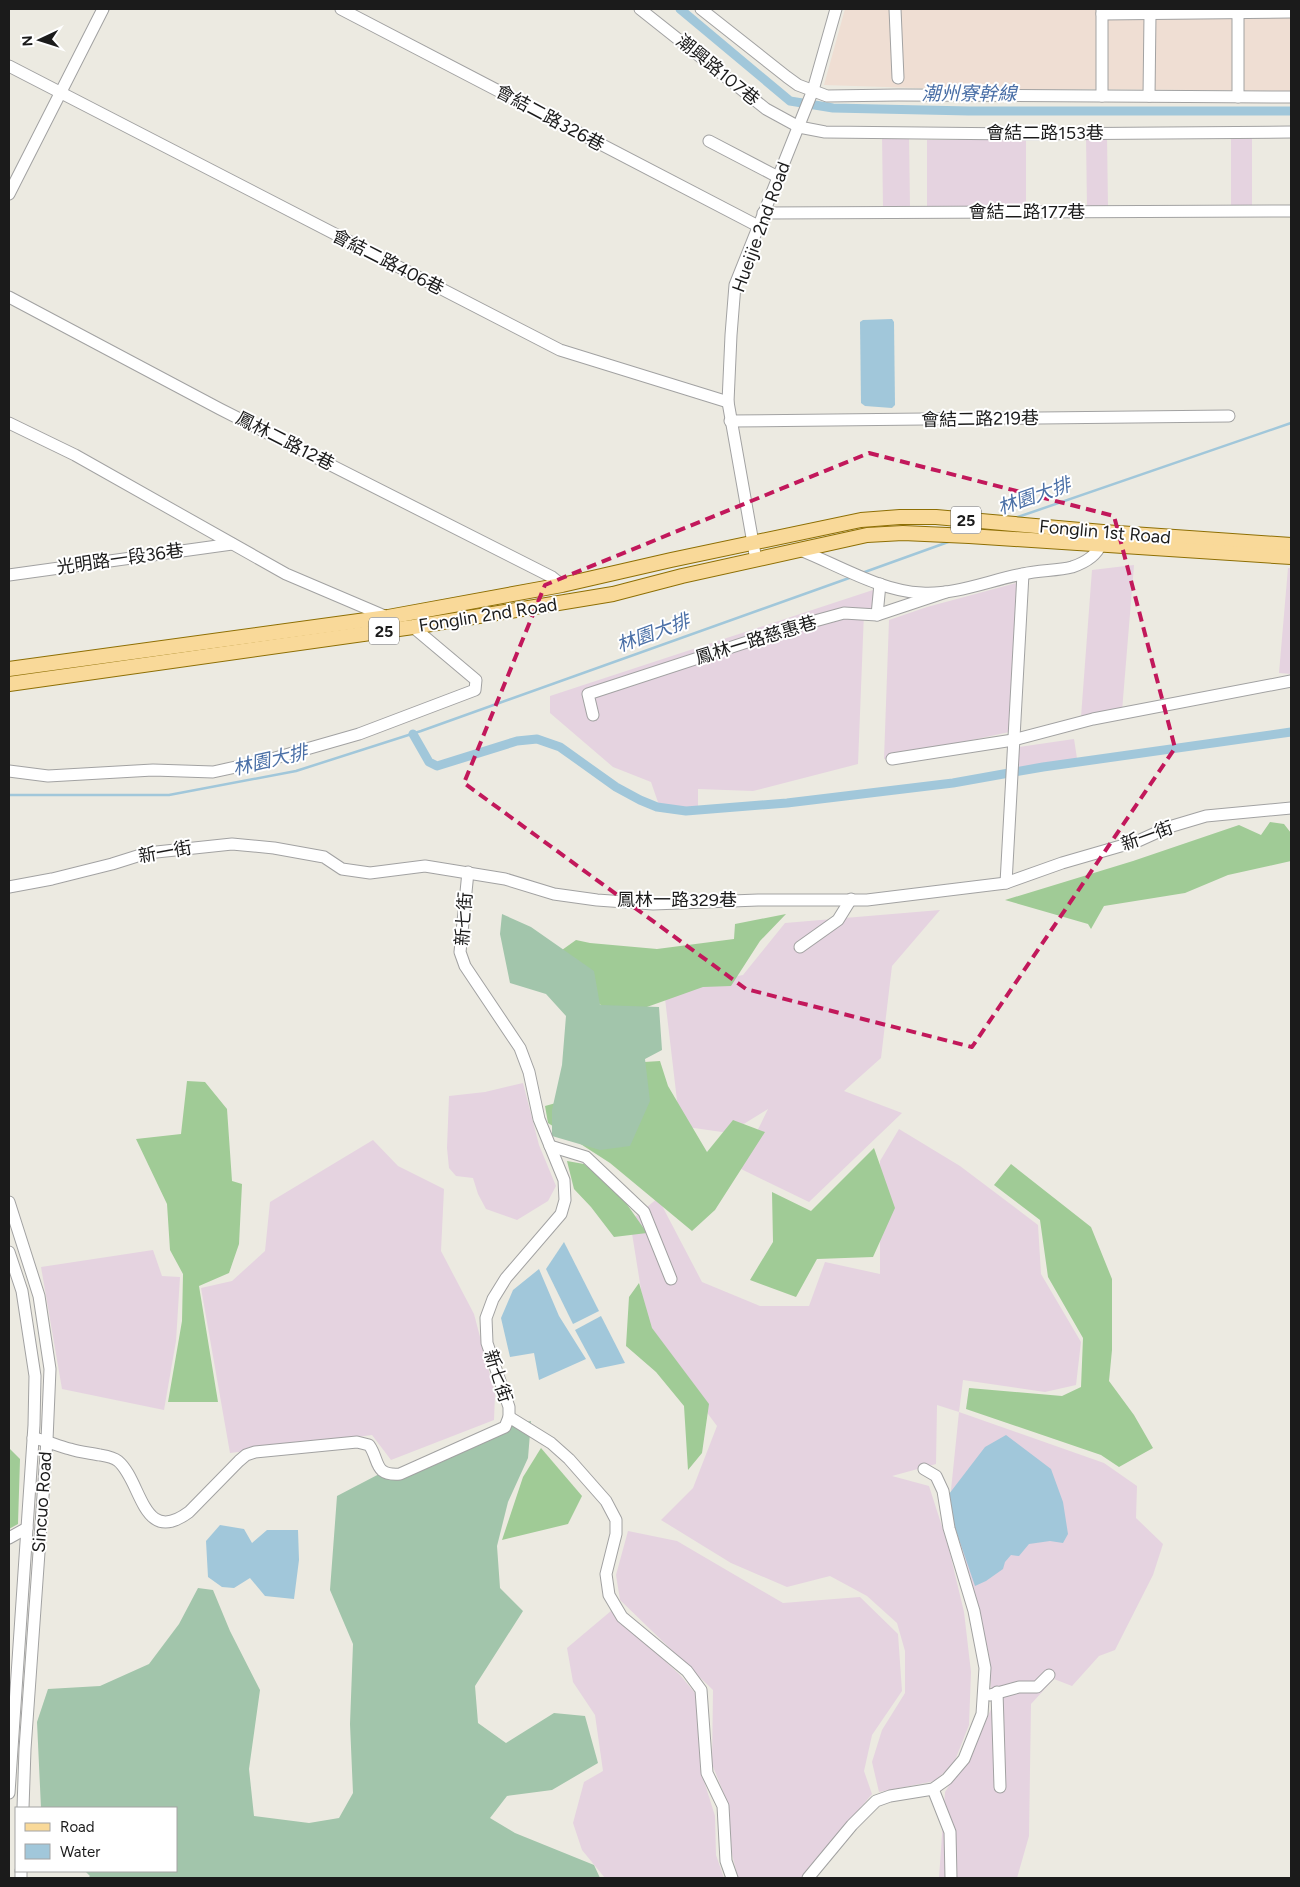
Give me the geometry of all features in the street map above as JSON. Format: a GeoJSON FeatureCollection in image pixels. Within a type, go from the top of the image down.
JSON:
{"type":"FeatureCollection","features":[{"type":"Feature","properties":{"kind":"main road","name":"Fonglin 1st Road"},"geometry":{"type":"LineString","coordinates":[[753,542],[861,520],[900,516],[936,517],[1102,538],[1291,557]]}},
{"type":"Feature","properties":{"kind":"main road","name":"Fonglin 1st Road"},"geometry":{"type":"LineString","coordinates":[[800,550],[867,535],[903,533],[1291,545]]}},
{"type":"Feature","properties":{"kind":"main road","name":"Fonglin 2nd Road"},"geometry":{"type":"LineString","coordinates":[[9,669],[388,617],[562,585],[753,542]]}},
{"type":"Feature","properties":{"kind":"main road","name":"25"},"geometry":{"type":"LineString","coordinates":[[756,560],[800,550]]}},
{"type":"Feature","properties":{"kind":"main road","name":"Fonglin 2nd Road"},"geometry":{"type":"LineString","coordinates":[[9,684],[413,627],[613,594],[682,576],[756,560]]}},
{"type":"Feature","properties":{"kind":"street"},"geometry":{"type":"LineString","coordinates":[[9,194],[103,9]]}},
{"type":"Feature","properties":{"kind":"street","name":"會結二路326巷"},"geometry":{"type":"LineString","coordinates":[[341,9],[758,226]]}},
{"type":"Feature","properties":{"kind":"street","name":"潮興路107巷"},"geometry":{"type":"LineString","coordinates":[[640,9],[766,109],[799,125]]}},
{"type":"Feature","properties":{"kind":"street"},"geometry":{"type":"LineString","coordinates":[[701,9],[798,85],[812,92],[827,96],[1291,97]]}},
{"type":"Feature","properties":{"kind":"street"},"geometry":{"type":"LineString","coordinates":[[812,92],[836,9]]}},
{"type":"Feature","properties":{"kind":"street"},"geometry":{"type":"LineString","coordinates":[[895,9],[898,78]]}},
{"type":"Feature","properties":{"kind":"street"},"geometry":{"type":"LineString","coordinates":[[1102,96],[1102,11],[1150,15],[1238,11],[1291,12]]}},
{"type":"Feature","properties":{"kind":"street"},"geometry":{"type":"LineString","coordinates":[[1238,11],[1238,96]]}},
{"type":"Feature","properties":{"kind":"street"},"geometry":{"type":"LineString","coordinates":[[1149,96],[1150,15]]}},
{"type":"Feature","properties":{"kind":"street","name":"會結二路406巷"},"geometry":{"type":"LineString","coordinates":[[9,66],[560,350],[728,402]]}},
{"type":"Feature","properties":{"kind":"street","name":"Hueijie 2nd Road"},"geometry":{"type":"LineString","coordinates":[[756,560],[728,402],[735,286],[812,92]]}},
{"type":"Feature","properties":{"kind":"street","name":"會結二路153巷"},"geometry":{"type":"LineString","coordinates":[[799,125],[834,132],[1032,134],[1291,132]]}},
{"type":"Feature","properties":{"kind":"street"},"geometry":{"type":"LineString","coordinates":[[710,141],[778,177]]}},
{"type":"Feature","properties":{"kind":"street","name":"會結二路177巷"},"geometry":{"type":"LineString","coordinates":[[763,213],[1291,212]]}},
{"type":"Feature","properties":{"kind":"street","name":"鳳林二路12巷"},"geometry":{"type":"LineString","coordinates":[[9,297],[220,408],[552,577],[562,585]]}},
{"type":"Feature","properties":{"kind":"street","name":"會結二路219巷"},"geometry":{"type":"LineString","coordinates":[[730,421],[1229,416]]}},
{"type":"Feature","properties":{"kind":"street"},"geometry":{"type":"LineString","coordinates":[[9,423],[75,455],[286,574],[388,617]]}},
{"type":"Feature","properties":{"kind":"street"},"geometry":{"type":"LineString","coordinates":[[800,550],[880,584],[921,593],[946,592],[1023,574],[1071,567],[1088,560],[1098,551],[1102,538]]}},
{"type":"Feature","properties":{"kind":"street","name":"光明路一段36巷"},"geometry":{"type":"LineString","coordinates":[[9,575],[232,544]]}},
{"type":"Feature","properties":{"kind":"street"},"geometry":{"type":"LineString","coordinates":[[1006,883],[1023,574]]}},
{"type":"Feature","properties":{"kind":"street"},"geometry":{"type":"LineString","coordinates":[[877,615],[880,584]]}},
{"type":"Feature","properties":{"kind":"street","name":"鳳林一路慈惠巷"},"geometry":{"type":"LineString","coordinates":[[593,715],[588,694],[793,627],[844,613],[877,615],[946,592]]}},
{"type":"Feature","properties":{"kind":"street"},"geometry":{"type":"LineString","coordinates":[[9,771],[48,776],[153,770],[213,772],[268,760],[359,734],[475,690],[476,680],[413,627]]}},
{"type":"Feature","properties":{"kind":"street"},"geometry":{"type":"LineString","coordinates":[[892,759],[1013,740],[1094,719],[1291,681]]}},
{"type":"Feature","properties":{"kind":"street","name":"新一街"},"geometry":{"type":"LineString","coordinates":[[1006,883],[1062,863],[1138,841],[1169,827],[1206,816],[1291,808]]}},
{"type":"Feature","properties":{"kind":"street","name":"新一街"},"geometry":{"type":"LineString","coordinates":[[9,887],[52,879],[147,853],[184,848],[232,844],[274,848],[324,857]]}},
{"type":"Feature","properties":{"kind":"street","name":"鳳林一路329巷"},"geometry":{"type":"LineString","coordinates":[[324,857],[342,869],[370,873],[425,866],[505,879],[554,894],[597,900],[653,904],[758,900],[867,900],[1006,883]]}},
{"type":"Feature","properties":{"kind":"street","name":"新七街"},"geometry":{"type":"LineString","coordinates":[[33,1438],[47,1440],[68,1449],[109,1456],[117,1460],[123,1467],[148,1513],[154,1519],[164,1521],[181,1518],[190,1512],[239,1461],[246,1455],[255,1452],[357,1442],[368,1445],[378,1467],[386,1473],[400,1474],[505,1427],[509,1417],[509,1407],[487,1343],[486,1318],[493,1299],[506,1278],[561,1214],[565,1200],[564,1180],[539,1119],[529,1072],[520,1048],[465,966],[460,952],[468,872]]}},
{"type":"Feature","properties":{"kind":"street"},"geometry":{"type":"LineString","coordinates":[[800,947],[838,920],[851,899]]}},
{"type":"Feature","properties":{"kind":"street"},"geometry":{"type":"LineString","coordinates":[[550,1146],[586,1157],[644,1212],[670,1279]]}},
{"type":"Feature","properties":{"kind":"street","name":"Sincuo Road"},"geometry":{"type":"LineString","coordinates":[[9,1202],[39,1296],[50,1369],[47,1440],[25,1748],[23,1807]]}},
{"type":"Feature","properties":{"kind":"street","name":"Sincuo Road"},"geometry":{"type":"LineString","coordinates":[[9,1252],[22,1291],[35,1376],[33,1438],[9,1792]]}},
{"type":"Feature","properties":{"kind":"street"},"geometry":{"type":"LineString","coordinates":[[509,1417],[551,1443],[569,1459],[606,1501],[616,1520],[616,1534],[606,1574],[609,1594],[622,1617],[687,1671],[701,1690],[706,1772],[723,1806],[726,1861],[732,1878]]}},
{"type":"Feature","properties":{"kind":"street"},"geometry":{"type":"LineString","coordinates":[[808,1878],[852,1825],[876,1801],[890,1796],[933,1789],[947,1780],[964,1758],[982,1714],[985,1668],[974,1611],[949,1528],[943,1491],[936,1476],[924,1469]]}},
{"type":"Feature","properties":{"kind":"street"},"geometry":{"type":"LineString","coordinates":[[29,1500],[42,1502]]}},
{"type":"Feature","properties":{"kind":"street"},"geometry":{"type":"LineString","coordinates":[[9,1538],[27,1528]]}},
{"type":"Feature","properties":{"kind":"street"},"geometry":{"type":"LineString","coordinates":[[983,1696],[1019,1687],[1037,1687],[1049,1675]]}},
{"type":"Feature","properties":{"kind":"street"},"geometry":{"type":"LineString","coordinates":[[998,1692],[1000,1787]]}},
{"type":"Feature","properties":{"kind":"street"},"geometry":{"type":"LineString","coordinates":[[933,1789],[950,1832],[951,1878]]}},
{"type":"Feature","properties":{"kind":"highlighted area"},"geometry":{"type":"Polygon","coordinates":[[[869,453],[1114,516],[1175,748],[972,1047],[746,989],[464,783],[545,585],[869,453]]]}},
{"type":"Feature","properties":{"kind":"shaded area"},"geometry":{"type":"Polygon","coordinates":[[[845,9],[1291,9],[1291,91],[978,90],[824,85],[845,9]]]}},
{"type":"Feature","properties":{"kind":"shaded area"},"geometry":{"type":"Polygon","coordinates":[[[909,134],[910,208],[883,208],[882,135],[909,134]]]}},
{"type":"Feature","properties":{"kind":"shaded area"},"geometry":{"type":"Polygon","coordinates":[[[1231,134],[1252,134],[1252,206],[1231,206],[1231,134]]]}},
{"type":"Feature","properties":{"kind":"shaded area"},"geometry":{"type":"Polygon","coordinates":[[[959,135],[1026,135],[1026,209],[927,209],[927,140],[958,140],[959,135]]]}},
{"type":"Feature","properties":{"kind":"shaded area"},"geometry":{"type":"Polygon","coordinates":[[[1107,135],[1108,208],[1087,208],[1086,136],[1107,135]]]}},
{"type":"Feature","properties":{"kind":"shaded area"},"geometry":{"type":"Polygon","coordinates":[[[1134,565],[1122,711],[1081,717],[1092,570],[1134,565]]]}},
{"type":"Feature","properties":{"kind":"shaded area"},"geometry":{"type":"Polygon","coordinates":[[[1288,568],[1291,568],[1291,674],[1279,673],[1288,568]]]}},
{"type":"Feature","properties":{"kind":"shaded area"},"geometry":{"type":"Polygon","coordinates":[[[1024,581],[1014,731],[884,759],[889,620],[927,607],[1024,581]]]}},
{"type":"Feature","properties":{"kind":"shaded area"},"geometry":{"type":"Polygon","coordinates":[[[876,589],[878,606],[864,612],[858,764],[753,791],[698,789],[698,813],[661,811],[651,782],[613,767],[550,713],[550,696],[876,589]]]}},
{"type":"Feature","properties":{"kind":"shaded area"},"geometry":{"type":"Polygon","coordinates":[[[1074,739],[1078,765],[1019,773],[1019,747],[1074,739]]]}},
{"type":"Feature","properties":{"kind":"shaded area"},"geometry":{"type":"Polygon","coordinates":[[[940,910],[892,966],[881,1058],[844,1091],[902,1113],[809,1202],[739,1168],[768,1109],[729,1133],[680,1126],[664,990],[743,975],[785,923],[940,910]]]}},
{"type":"Feature","properties":{"kind":"shaded area"},"geometry":{"type":"Polygon","coordinates":[[[523,1083],[539,1145],[556,1186],[548,1201],[517,1220],[486,1209],[478,1194],[473,1178],[456,1176],[449,1168],[447,1148],[449,1096],[485,1092],[523,1083]]]}},
{"type":"Feature","properties":{"kind":"shaded area"},"geometry":{"type":"Polygon","coordinates":[[[899,1129],[960,1166],[1038,1225],[1041,1274],[1081,1342],[1076,1385],[1045,1392],[963,1380],[959,1412],[937,1405],[936,1464],[892,1476],[929,1486],[948,1545],[964,1612],[971,1672],[969,1725],[954,1763],[935,1781],[879,1792],[872,1762],[882,1730],[905,1693],[905,1651],[897,1623],[867,1596],[830,1576],[787,1587],[731,1563],[661,1520],[693,1488],[717,1426],[648,1333],[630,1221],[658,1198],[702,1282],[760,1306],[809,1306],[825,1262],[880,1274],[880,1161],[899,1129]]]}},
{"type":"Feature","properties":{"kind":"shaded area"},"geometry":{"type":"Polygon","coordinates":[[[373,1140],[398,1166],[444,1189],[441,1251],[474,1314],[495,1394],[494,1420],[391,1460],[372,1435],[230,1453],[201,1288],[232,1281],[265,1251],[270,1202],[373,1140]]]}},
{"type":"Feature","properties":{"kind":"shaded area"},"geometry":{"type":"Polygon","coordinates":[[[153,1250],[162,1276],[180,1277],[176,1341],[164,1410],[62,1389],[41,1267],[153,1250]]]}},
{"type":"Feature","properties":{"kind":"shaded area"},"geometry":{"type":"Polygon","coordinates":[[[959,1412],[1104,1463],[1137,1486],[1136,1518],[1163,1544],[1153,1575],[1115,1650],[1099,1656],[1072,1686],[1054,1679],[1031,1704],[1029,1836],[1017,1878],[939,1878],[945,1792],[976,1743],[992,1707],[989,1655],[973,1588],[955,1528],[951,1490],[959,1412]]]}},
{"type":"Feature","properties":{"kind":"shaded area"},"geometry":{"type":"Polygon","coordinates":[[[628,1531],[677,1541],[783,1603],[860,1597],[898,1634],[902,1691],[872,1735],[864,1771],[872,1794],[802,1878],[738,1878],[732,1854],[728,1804],[712,1764],[713,1690],[620,1600],[616,1575],[628,1531]]]}},
{"type":"Feature","properties":{"kind":"shaded area"},"geometry":{"type":"Polygon","coordinates":[[[611,1611],[680,1675],[695,1693],[700,1733],[700,1768],[715,1816],[716,1855],[724,1878],[605,1878],[582,1850],[573,1823],[584,1782],[603,1771],[595,1715],[573,1682],[567,1648],[611,1611]]]}},
{"type":"Feature","properties":{"kind":"green space"},"geometry":{"type":"Polygon","coordinates":[[[1270,822],[1284,824],[1291,833],[1291,861],[1228,875],[1185,893],[1104,906],[1091,929],[1088,924],[1005,900],[1133,861],[1239,825],[1261,835],[1270,822]]]}},
{"type":"Feature","properties":{"kind":"green space"},"geometry":{"type":"Polygon","coordinates":[[[502,914],[531,927],[594,971],[600,1005],[659,1007],[662,1050],[645,1059],[650,1101],[630,1146],[600,1150],[552,1136],[552,1110],[562,1065],[566,1016],[546,994],[510,983],[500,934],[502,914]]]}},
{"type":"Feature","properties":{"kind":"green space"},"geometry":{"type":"Polygon","coordinates":[[[786,914],[760,941],[731,986],[703,987],[616,1018],[548,960],[576,940],[657,949],[734,939],[735,924],[786,914]]]}},
{"type":"Feature","properties":{"kind":"green space"},"geometry":{"type":"Polygon","coordinates":[[[660,1061],[668,1086],[707,1152],[733,1120],[765,1132],[715,1210],[692,1231],[610,1163],[548,1123],[545,1106],[585,1095],[628,1063],[660,1061]]]}},
{"type":"Feature","properties":{"kind":"green space"},"geometry":{"type":"Polygon","coordinates":[[[187,1081],[205,1082],[227,1109],[232,1181],[242,1184],[239,1244],[229,1273],[199,1286],[218,1402],[168,1402],[182,1321],[183,1274],[170,1250],[167,1204],[136,1139],[181,1134],[187,1081]]]}},
{"type":"Feature","properties":{"kind":"green space"},"geometry":{"type":"Polygon","coordinates":[[[874,1148],[895,1208],[873,1257],[817,1259],[796,1297],[750,1280],[773,1242],[772,1192],[811,1211],[874,1148]]]}},
{"type":"Feature","properties":{"kind":"green space"},"geometry":{"type":"Polygon","coordinates":[[[567,1161],[584,1164],[619,1193],[647,1233],[614,1237],[591,1207],[574,1189],[567,1161]]]}},
{"type":"Feature","properties":{"kind":"green space"},"geometry":{"type":"Polygon","coordinates":[[[1011,1164],[1091,1227],[1112,1279],[1112,1350],[1109,1381],[1134,1415],[1153,1448],[1119,1467],[1101,1455],[966,1409],[969,1388],[1062,1396],[1081,1387],[1083,1338],[1048,1277],[1040,1220],[994,1185],[1011,1164]]]}},
{"type":"Feature","properties":{"kind":"green space"},"geometry":{"type":"Polygon","coordinates":[[[639,1283],[652,1328],[709,1404],[702,1453],[688,1470],[684,1406],[656,1372],[626,1346],[629,1297],[639,1283]]]}},
{"type":"Feature","properties":{"kind":"green space"},"geometry":{"type":"Polygon","coordinates":[[[531,1421],[528,1458],[508,1502],[497,1546],[500,1588],[523,1611],[475,1686],[478,1723],[506,1743],[554,1713],[585,1716],[598,1763],[552,1790],[507,1796],[490,1818],[515,1833],[594,1865],[600,1878],[88,1878],[90,1876],[86,1872],[178,1872],[178,1807],[41,1807],[37,1722],[48,1689],[100,1686],[149,1664],[179,1624],[198,1588],[213,1590],[230,1631],[260,1690],[249,1769],[254,1816],[309,1823],[339,1818],[353,1793],[350,1724],[353,1644],[330,1590],[337,1496],[385,1471],[427,1465],[434,1452],[489,1429],[531,1421]]]}},
{"type":"Feature","properties":{"kind":"green space"},"geometry":{"type":"Polygon","coordinates":[[[9,1448],[20,1459],[18,1524],[9,1529],[9,1448]]]}},
{"type":"Feature","properties":{"kind":"green space"},"geometry":{"type":"Polygon","coordinates":[[[541,1448],[582,1496],[568,1524],[502,1540],[523,1477],[541,1448]]]}},
{"type":"Feature","properties":{"kind":"water"},"geometry":{"type":"Polygon","coordinates":[[[892,319],[894,322],[895,405],[892,408],[865,406],[861,403],[860,322],[863,320],[892,319]]]}},
{"type":"Feature","properties":{"kind":"water"},"geometry":{"type":"Polygon","coordinates":[[[564,1242],[599,1311],[573,1324],[546,1269],[564,1242]]]}},
{"type":"Feature","properties":{"kind":"water"},"geometry":{"type":"Polygon","coordinates":[[[539,1269],[559,1316],[586,1359],[539,1380],[534,1353],[510,1357],[501,1318],[513,1290],[539,1269]]]}},
{"type":"Feature","properties":{"kind":"water"},"geometry":{"type":"Polygon","coordinates":[[[601,1316],[625,1363],[596,1369],[575,1330],[601,1316]]]}},
{"type":"Feature","properties":{"kind":"water"},"geometry":{"type":"Polygon","coordinates":[[[1006,1435],[1051,1469],[1063,1502],[1068,1534],[1063,1543],[1050,1541],[1029,1544],[1019,1556],[1011,1555],[1005,1562],[1003,1569],[975,1586],[952,1519],[949,1494],[985,1447],[1006,1435]]]}},
{"type":"Feature","properties":{"kind":"water"},"geometry":{"type":"Polygon","coordinates":[[[220,1525],[244,1529],[252,1543],[267,1530],[298,1530],[299,1560],[294,1599],[265,1596],[250,1578],[234,1588],[222,1587],[208,1577],[206,1541],[220,1525]]]}},
{"type":"Feature","properties":{"kind":"waterway","name":"潮州寮幹線"},"geometry":{"type":"LineString","coordinates":[[680,9],[790,101],[833,108],[969,111],[1291,111]]}},
{"type":"Feature","properties":{"kind":"waterway","name":"林園大排"},"geometry":{"type":"LineString","coordinates":[[1015,518],[1291,423]]}},
{"type":"Feature","properties":{"kind":"waterway","name":"林園大排"},"geometry":{"type":"LineString","coordinates":[[862,573],[951,541]]}},
{"type":"Feature","properties":{"kind":"waterway","name":"林園大排"},"geometry":{"type":"LineString","coordinates":[[9,795],[169,795],[296,771],[421,731],[852,577]]}},
{"type":"Feature","properties":{"kind":"waterway"},"geometry":{"type":"LineString","coordinates":[[413,734],[429,762],[437,766],[517,741],[537,739],[560,747],[616,787],[640,800],[657,807],[686,811],[787,803],[953,783],[1043,767],[1291,732]]}}]}
